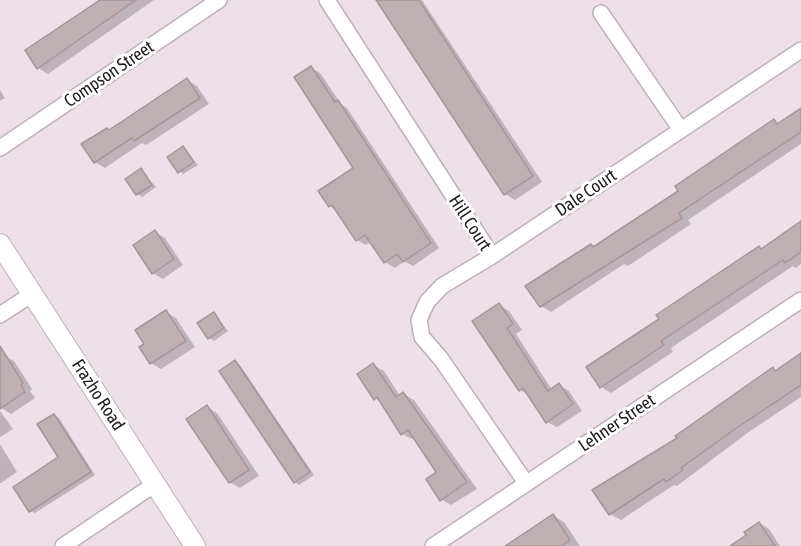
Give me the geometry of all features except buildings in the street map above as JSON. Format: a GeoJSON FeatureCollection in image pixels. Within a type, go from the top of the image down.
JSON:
{"type":"FeatureCollection","features":[{"type":"Feature","properties":{"kind":"street","name":"Compson Street"},"geometry":{"type":"LineString","coordinates":[[0,148],[219,0]]}},
{"type":"Feature","properties":{"kind":"street","name":"Hill Court"},"geometry":{"type":"LineString","coordinates":[[327,0],[492,256],[442,286],[427,302],[419,320],[422,337],[441,359],[526,483]]}},
{"type":"Feature","properties":{"kind":"street"},"geometry":{"type":"LineString","coordinates":[[601,13],[681,130]]}},
{"type":"Feature","properties":{"kind":"street","name":"Dale Court"},"geometry":{"type":"LineString","coordinates":[[492,256],[801,50]]}},
{"type":"Feature","properties":{"kind":"street","name":"Frazho Road"},"geometry":{"type":"LineString","coordinates":[[0,244],[195,546]]}},
{"type":"Feature","properties":{"kind":"street"},"geometry":{"type":"LineString","coordinates":[[0,315],[32,294]]}},
{"type":"Feature","properties":{"kind":"street","name":"Lehner Street"},"geometry":{"type":"LineString","coordinates":[[433,546],[801,300]]}},
{"type":"Feature","properties":{"kind":"street"},"geometry":{"type":"LineString","coordinates":[[63,546],[155,484]]}}]}
